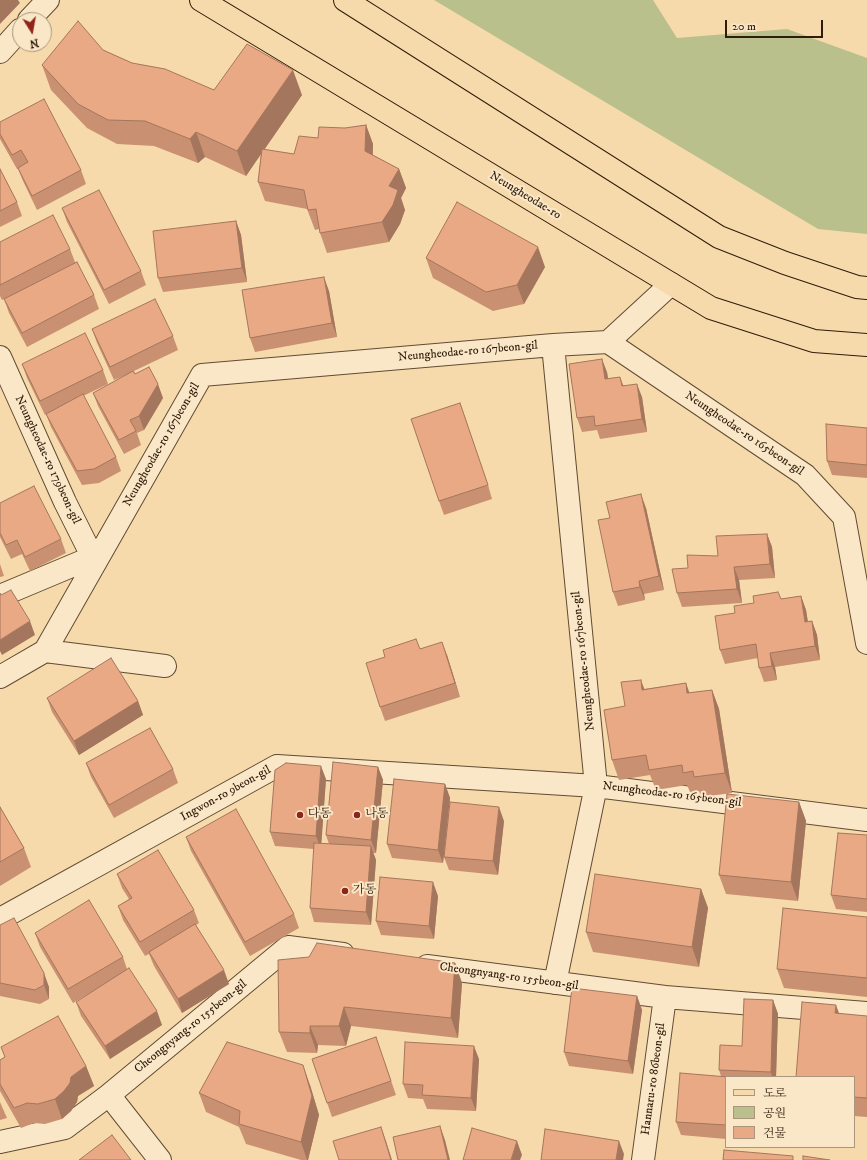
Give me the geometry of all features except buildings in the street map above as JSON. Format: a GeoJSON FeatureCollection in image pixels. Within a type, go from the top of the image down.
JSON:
{"type":"FeatureCollection","features":[{"type":"Feature","properties":{"kind":"main road","name":"Neungheodae-ro"},"geometry":{"type":"LineString","coordinates":[[201,0],[711,308],[814,341],[867,346]]}},
{"type":"Feature","properties":{"kind":"main road"},"geometry":{"type":"LineString","coordinates":[[345,0],[719,237],[785,263],[867,288]]}},
{"type":"Feature","properties":{"kind":"street"},"geometry":{"type":"LineString","coordinates":[[37,12],[48,0]]}},
{"type":"Feature","properties":{"kind":"street"},"geometry":{"type":"LineString","coordinates":[[0,52],[12,39]]}},
{"type":"Feature","properties":{"kind":"street"},"geometry":{"type":"LineString","coordinates":[[608,342],[671,284]]}},
{"type":"Feature","properties":{"kind":"street","name":"Neungheodae-ro 167beon-gil"},"geometry":{"type":"LineString","coordinates":[[0,677],[45,651],[71,608],[94,560],[202,375],[553,345],[608,342]]}},
{"type":"Feature","properties":{"kind":"street","name":"Neungheodae-ro 165beon-gil"},"geometry":{"type":"LineString","coordinates":[[608,342],[805,475],[844,517],[867,643]]}},
{"type":"Feature","properties":{"kind":"street","name":"Neungheodae-ro 167beon-gil"},"geometry":{"type":"LineString","coordinates":[[553,345],[596,786],[555,983]]}},
{"type":"Feature","properties":{"kind":"street","name":"Neungheodae-ro 179beon-gil"},"geometry":{"type":"LineString","coordinates":[[0,357],[65,502],[94,560]]}},
{"type":"Feature","properties":{"kind":"street"},"geometry":{"type":"LineString","coordinates":[[0,596],[94,560]]}},
{"type":"Feature","properties":{"kind":"street"},"geometry":{"type":"LineString","coordinates":[[45,651],[165,666]]}},
{"type":"Feature","properties":{"kind":"street","name":"Ingwon-ro 9beon-gil"},"geometry":{"type":"LineString","coordinates":[[0,919],[277,766],[596,786]]}},
{"type":"Feature","properties":{"kind":"street","name":"Neungheodae-ro 165beon-gil"},"geometry":{"type":"LineString","coordinates":[[596,786],[867,820]]}},
{"type":"Feature","properties":{"kind":"street","name":"Cheongnyang-ro 155beon-gil"},"geometry":{"type":"LineString","coordinates":[[0,1142],[65,1128],[109,1095],[288,947],[362,957]]}},
{"type":"Feature","properties":{"kind":"street","name":"Cheongnyang-ro 155beon-gil"},"geometry":{"type":"LineString","coordinates":[[408,963],[665,997],[867,1013]]}},
{"type":"Feature","properties":{"kind":"street","name":"Hannaru-ro 86beon-gil"},"geometry":{"type":"LineString","coordinates":[[643,1160],[665,997]]}},
{"type":"Feature","properties":{"kind":"street"},"geometry":{"type":"LineString","coordinates":[[109,1095],[160,1160]]}},
{"type":"Feature","properties":{"kind":"green space"},"geometry":{"type":"Polygon","coordinates":[[[434,0],[653,0],[677,38],[787,29],[867,58],[867,234],[818,229],[434,0]]]}},
{"type":"Feature","properties":{"kind":"place","name":"다동"},"geometry":{"type":"Point","coordinates":[300,815]}},
{"type":"Feature","properties":{"kind":"place","name":"나동"},"geometry":{"type":"Point","coordinates":[357,815]}},
{"type":"Feature","properties":{"kind":"place","name":"가동"},"geometry":{"type":"Point","coordinates":[345,891]}}]}
